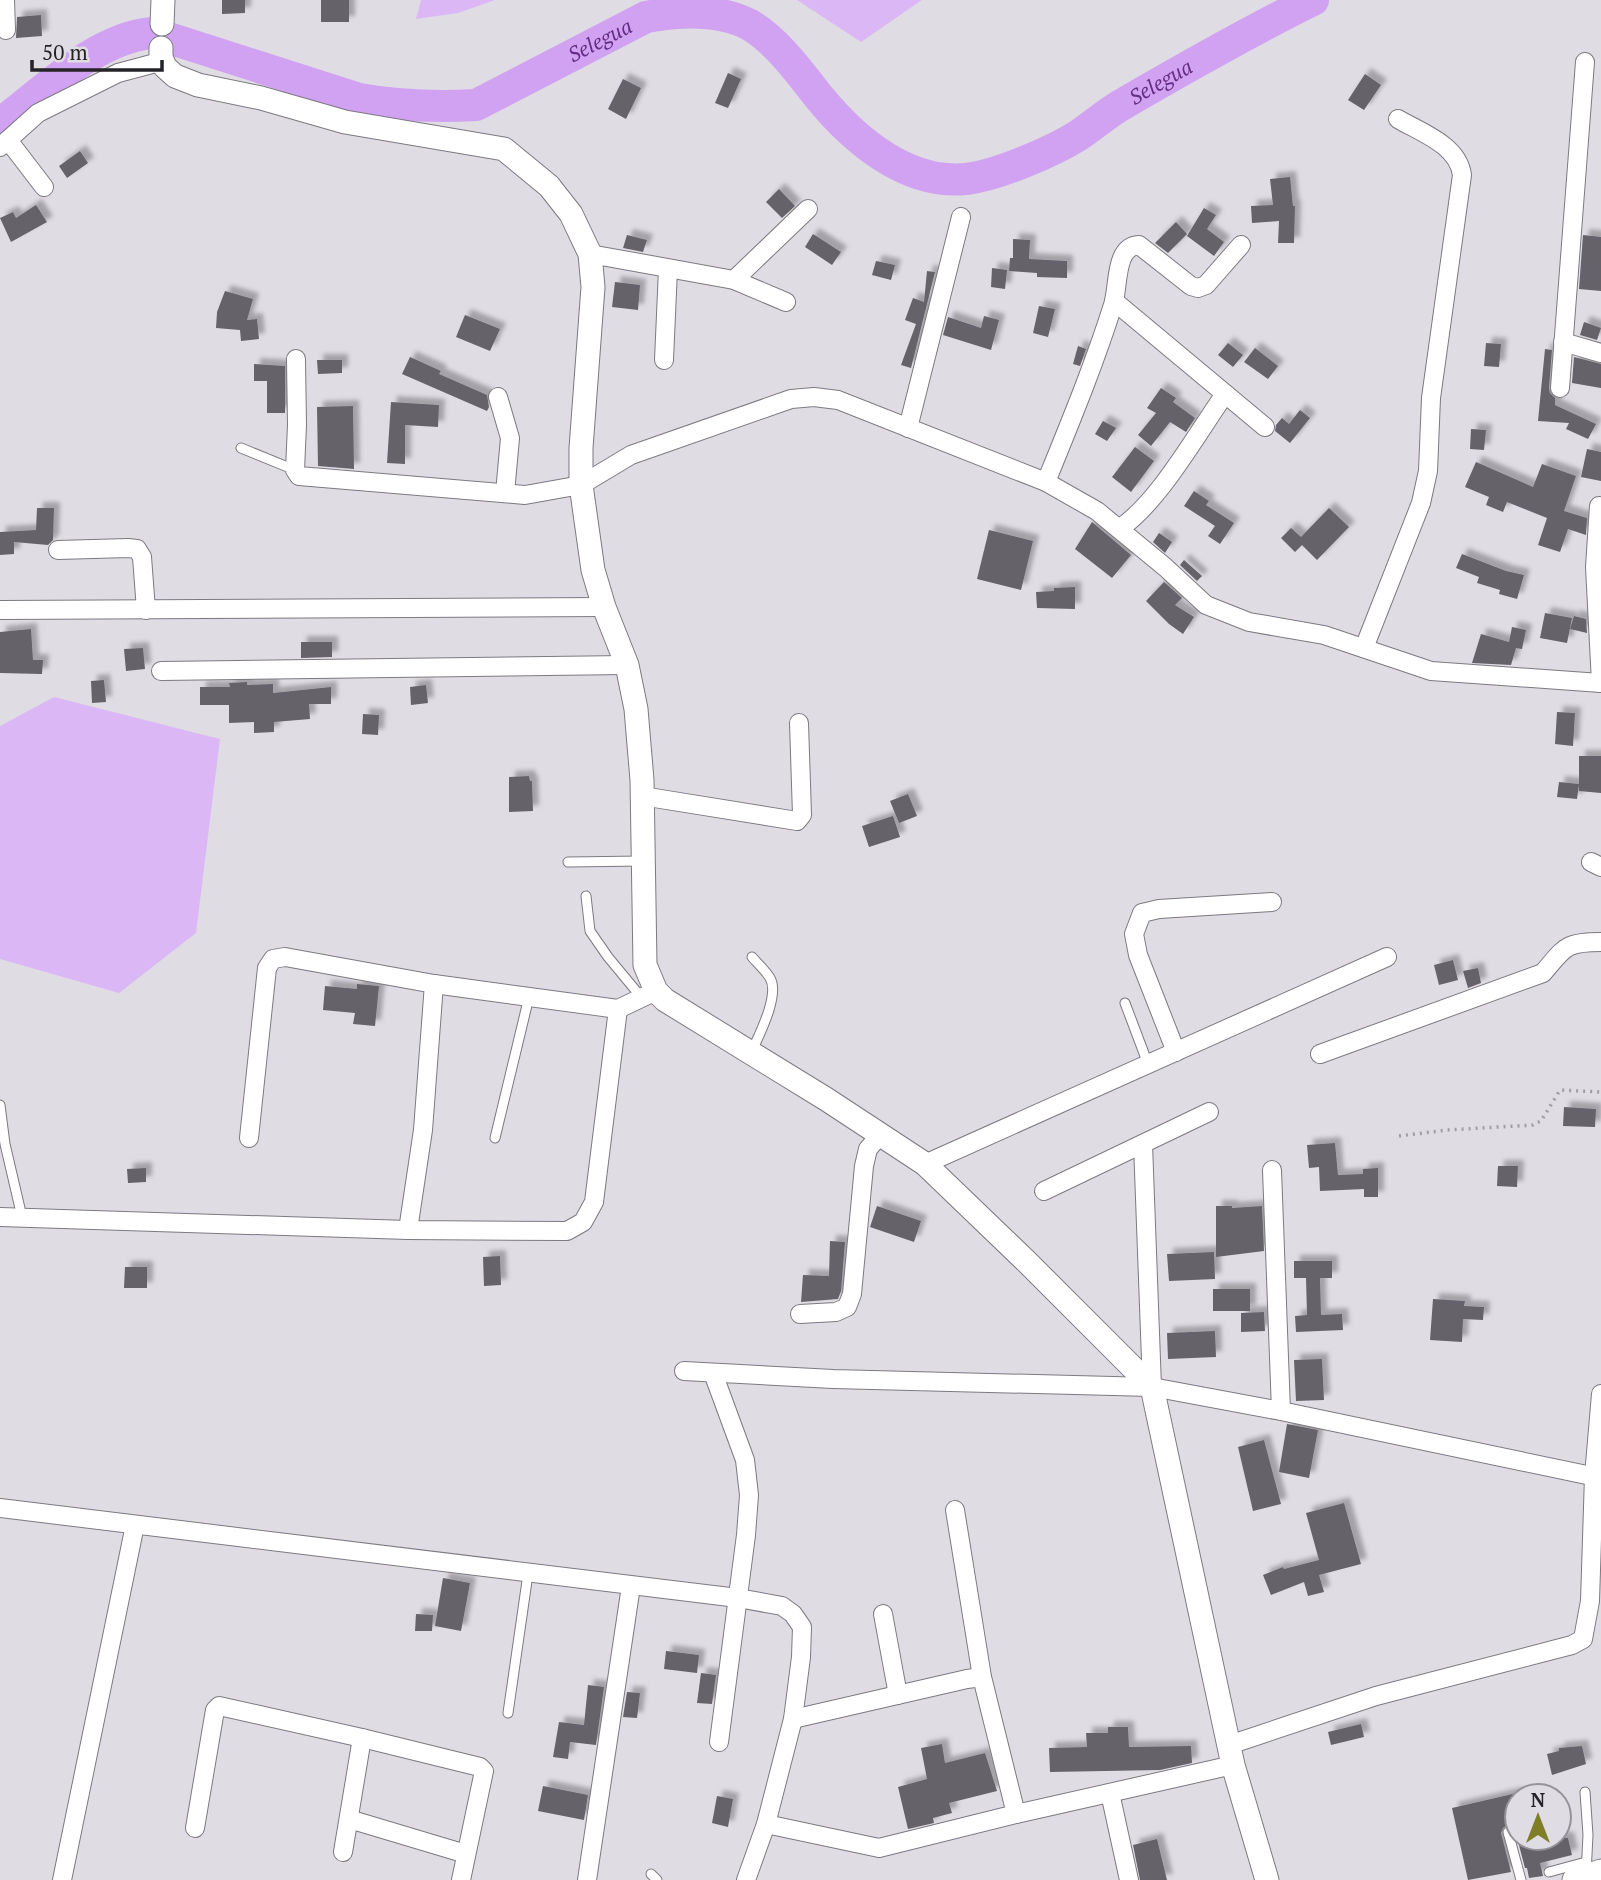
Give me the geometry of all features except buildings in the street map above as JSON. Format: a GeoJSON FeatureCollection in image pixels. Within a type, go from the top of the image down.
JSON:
{"type":"FeatureCollection","features":[{"type":"Feature","properties":{"kind":"street"},"geometry":{"type":"LineString","coordinates":[[5,0],[6,30]]}},
{"type":"Feature","properties":{"kind":"street"},"geometry":{"type":"LineString","coordinates":[[163,0],[162,54],[165,67],[175,76],[198,85],[261,98],[345,122],[504,149],[550,186],[571,214],[590,254],[593,287],[581,448],[581,485],[593,570],[627,666],[636,709],[642,796],[645,965],[649,995]]}},
{"type":"Feature","properties":{"kind":"street"},"geometry":{"type":"LineString","coordinates":[[44,187],[4,144],[38,113],[162,54]]}},
{"type":"Feature","properties":{"kind":"street"},"geometry":{"type":"LineString","coordinates":[[1560,388],[1585,62]]}},
{"type":"Feature","properties":{"kind":"street"},"geometry":{"type":"LineString","coordinates":[[1364,648],[1421,503],[1428,471],[1431,398],[1462,175],[1460,163],[1452,151],[1398,119]]}},
{"type":"Feature","properties":{"kind":"street"},"geometry":{"type":"LineString","coordinates":[[734,280],[808,209]]}},
{"type":"Feature","properties":{"kind":"street"},"geometry":{"type":"LineString","coordinates":[[908,428],[961,217]]}},
{"type":"Feature","properties":{"kind":"street"},"geometry":{"type":"LineString","coordinates":[[1046,482],[1115,301],[1121,259],[1132,246],[1139,245],[1191,286],[1198,288],[1206,285],[1241,245]]}},
{"type":"Feature","properties":{"kind":"street"},"geometry":{"type":"LineString","coordinates":[[590,254],[734,280],[786,302]]}},
{"type":"Feature","properties":{"kind":"street"},"geometry":{"type":"LineString","coordinates":[[664,360],[668,269]]}},
{"type":"Feature","properties":{"kind":"street"},"geometry":{"type":"LineString","coordinates":[[1115,301],[1265,427]]}},
{"type":"Feature","properties":{"kind":"street"},"geometry":{"type":"LineString","coordinates":[[1563,342],[1601,353]]}},
{"type":"Feature","properties":{"kind":"street"},"geometry":{"type":"LineString","coordinates":[[296,359],[295,470],[299,476],[525,495],[581,485],[631,455],[791,400],[814,397],[838,400],[1046,482],[1097,511],[1206,605],[1249,622],[1324,635],[1431,671],[1601,683],[1595,567],[1599,506]]}},
{"type":"Feature","properties":{"kind":"street"},"geometry":{"type":"LineString","coordinates":[[1119,529],[1134,519],[1153,498],[1225,394]]}},
{"type":"Feature","properties":{"kind":"street"},"geometry":{"type":"LineString","coordinates":[[498,397],[510,438],[505,493]]}},
{"type":"Feature","properties":{"kind":"street"},"geometry":{"type":"LineString","coordinates":[[58,550],[137,550],[142,556],[146,610]]}},
{"type":"Feature","properties":{"kind":"street"},"geometry":{"type":"LineString","coordinates":[[0,610],[604,607]]}},
{"type":"Feature","properties":{"kind":"street"},"geometry":{"type":"LineString","coordinates":[[161,671],[627,666]]}},
{"type":"Feature","properties":{"kind":"street"},"geometry":{"type":"LineString","coordinates":[[642,796],[797,821],[802,815],[799,723]]}},
{"type":"Feature","properties":{"kind":"street"},"geometry":{"type":"LineString","coordinates":[[1176,1052],[1138,955],[1134,934],[1142,913],[1159,909],[1272,902]]}},
{"type":"Feature","properties":{"kind":"street"},"geometry":{"type":"LineString","coordinates":[[1320,1054],[1543,973],[1566,947],[1576,942],[1601,942]]}},
{"type":"Feature","properties":{"kind":"street"},"geometry":{"type":"LineString","coordinates":[[249,1138],[267,968],[273,959],[285,957],[434,984],[618,1009],[649,995],[665,1000],[925,1164],[1152,1387]]}},
{"type":"Feature","properties":{"kind":"street"},"geometry":{"type":"LineString","coordinates":[[925,1164],[1387,957]]}},
{"type":"Feature","properties":{"kind":"street"},"geometry":{"type":"LineString","coordinates":[[408,1230],[423,1130],[434,984]]}},
{"type":"Feature","properties":{"kind":"street"},"geometry":{"type":"LineString","coordinates":[[0,1217],[408,1230],[567,1231],[583,1222],[594,1202],[618,1009]]}},
{"type":"Feature","properties":{"kind":"street"},"geometry":{"type":"LineString","coordinates":[[1044,1191],[1209,1112]]}},
{"type":"Feature","properties":{"kind":"street"},"geometry":{"type":"LineString","coordinates":[[800,1314],[836,1312],[847,1307],[852,1294],[864,1166],[868,1149],[880,1135]]}},
{"type":"Feature","properties":{"kind":"street"},"geometry":{"type":"LineString","coordinates":[[1143,1144],[1152,1387],[1231,1755],[1267,1880]]}},
{"type":"Feature","properties":{"kind":"street"},"geometry":{"type":"LineString","coordinates":[[1272,1170],[1281,1410]]}},
{"type":"Feature","properties":{"kind":"street"},"geometry":{"type":"LineString","coordinates":[[684,1371],[833,1379],[1152,1387],[1281,1410],[1597,1477]]}},
{"type":"Feature","properties":{"kind":"street"},"geometry":{"type":"LineString","coordinates":[[713,1373],[740,1446],[748,1479],[746,1535],[719,1742]]}},
{"type":"Feature","properties":{"kind":"street"},"geometry":{"type":"LineString","coordinates":[[766,1824],[879,1849],[1110,1793],[1231,1755],[1376,1696],[1572,1646],[1583,1639],[1595,1601],[1601,1394]]}},
{"type":"Feature","properties":{"kind":"street"},"geometry":{"type":"LineString","coordinates":[[0,1508],[738,1598],[782,1606],[793,1614],[802,1627],[793,1719],[766,1824],[746,1880]]}},
{"type":"Feature","properties":{"kind":"street"},"geometry":{"type":"LineString","coordinates":[[955,1510],[982,1677],[1016,1814]]}},
{"type":"Feature","properties":{"kind":"street"},"geometry":{"type":"LineString","coordinates":[[62,1880],[135,1525]]}},
{"type":"Feature","properties":{"kind":"street"},"geometry":{"type":"LineString","coordinates":[[587,1880],[631,1586]]}},
{"type":"Feature","properties":{"kind":"street"},"geometry":{"type":"LineString","coordinates":[[883,1614],[898,1695]]}},
{"type":"Feature","properties":{"kind":"street"},"geometry":{"type":"LineString","coordinates":[[793,1719],[982,1677]]}},
{"type":"Feature","properties":{"kind":"street"},"geometry":{"type":"LineString","coordinates":[[195,1828],[216,1708],[362,1738],[475,1765],[484,1771],[462,1880]]}},
{"type":"Feature","properties":{"kind":"street"},"geometry":{"type":"LineString","coordinates":[[343,1852],[362,1738]]}},
{"type":"Feature","properties":{"kind":"street"},"geometry":{"type":"LineString","coordinates":[[1110,1793],[1129,1880]]}},
{"type":"Feature","properties":{"kind":"street"},"geometry":{"type":"LineString","coordinates":[[349,1819],[466,1854]]}},
{"type":"Feature","properties":{"kind":"lane"},"geometry":{"type":"LineString","coordinates":[[241,449],[295,470]]}},
{"type":"Feature","properties":{"kind":"lane"},"geometry":{"type":"LineString","coordinates":[[568,862],[643,861]]}},
{"type":"Feature","properties":{"kind":"lane"},"geometry":{"type":"LineString","coordinates":[[586,896],[590,931],[608,957],[649,995]]}},
{"type":"Feature","properties":{"kind":"lane"},"geometry":{"type":"LineString","coordinates":[[751,1053],[773,994],[772,980],[752,957]]}},
{"type":"Feature","properties":{"kind":"lane"},"geometry":{"type":"LineString","coordinates":[[495,1138],[530,997]]}},
{"type":"Feature","properties":{"kind":"lane"},"geometry":{"type":"LineString","coordinates":[[1125,1003],[1148,1064]]}},
{"type":"Feature","properties":{"kind":"lane"},"geometry":{"type":"LineString","coordinates":[[0,1105],[5,1144],[22,1217]]}},
{"type":"Feature","properties":{"kind":"lane"},"geometry":{"type":"LineString","coordinates":[[508,1713],[528,1574]]}},
{"type":"Feature","properties":{"kind":"lane"},"geometry":{"type":"LineString","coordinates":[[1549,1872],[1587,1872],[1585,1792]]}},
{"type":"Feature","properties":{"kind":"lane"},"geometry":{"type":"LineString","coordinates":[[1513,1852],[1521,1880]]}},
{"type":"Feature","properties":{"kind":"path"},"geometry":{"type":"LineString","coordinates":[[1399,1136],[1534,1125],[1541,1121],[1560,1090],[1601,1093]]}},
{"type":"Feature","properties":{"kind":"shaded area"},"geometry":{"type":"Polygon","coordinates":[[[421,0],[495,0],[458,13],[416,19],[421,0]]]}},
{"type":"Feature","properties":{"kind":"shaded area"},"geometry":{"type":"Polygon","coordinates":[[[797,0],[922,0],[861,42],[797,0]]]}},
{"type":"Feature","properties":{"kind":"shaded area"},"geometry":{"type":"Polygon","coordinates":[[[54,697],[220,739],[196,933],[119,993],[0,959],[0,726],[54,697]]]}},
{"type":"Feature","properties":{"kind":"waterway","name":"Selegua"},"geometry":{"type":"LineString","coordinates":[[0,124],[92,55],[112,44],[153,33],[359,99],[403,105],[461,106],[476,105],[646,17],[698,12],[738,20],[760,32],[788,58],[848,129],[884,156],[923,175],[966,179],[1009,168],[1054,148],[1170,77],[1313,0]]}}]}
